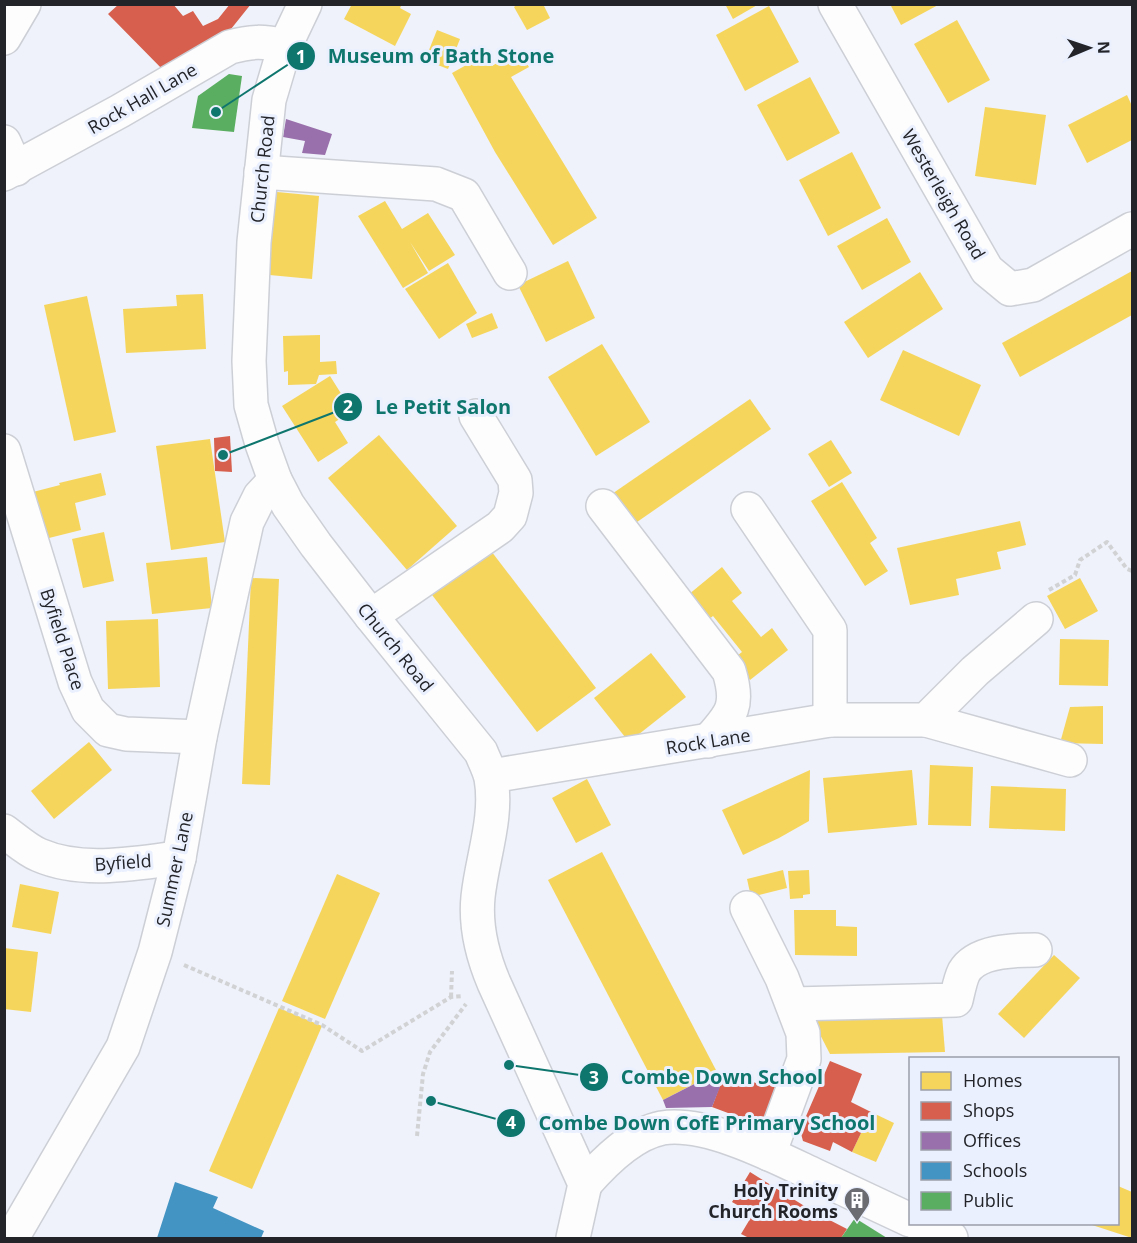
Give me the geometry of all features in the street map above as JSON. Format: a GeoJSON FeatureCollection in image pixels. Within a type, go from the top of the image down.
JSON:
{"type":"FeatureCollection","features":[{"type":"Feature","properties":{"kind":"street"},"geometry":{"type":"LineString","coordinates":[[4,38],[24,4]]}},
{"type":"Feature","properties":{"kind":"street","name":"Church Road"},"geometry":{"type":"LineString","coordinates":[[305,4],[285,46],[269,100],[254,242],[249,361],[251,405],[275,480],[288,505],[371,616],[481,752],[490,776],[493,806],[477,899],[479,934],[484,961],[585,1184]]}},
{"type":"Feature","properties":{"kind":"street","name":"Westerleigh Road"},"geometry":{"type":"LineString","coordinates":[[835,4],[987,270],[1010,289],[1033,285],[1132,229]]}},
{"type":"Feature","properties":{"kind":"street","name":"Rock Hall Lane"},"geometry":{"type":"LineString","coordinates":[[8,162],[230,47],[265,41],[285,46]]}},
{"type":"Feature","properties":{"kind":"street"},"geometry":{"type":"LineString","coordinates":[[261,172],[436,184],[464,195],[510,273]]}},
{"type":"Feature","properties":{"kind":"street"},"geometry":{"type":"LineString","coordinates":[[371,616],[500,526],[510,516],[516,494],[515,480],[476,416]]}},
{"type":"Feature","properties":{"kind":"street","name":"Byfield Place"},"geometry":{"type":"LineString","coordinates":[[4,451],[75,682],[88,710],[108,730],[126,735],[200,737]]}},
{"type":"Feature","properties":{"kind":"street","name":"Summer Lane"},"geometry":{"type":"LineString","coordinates":[[12,1239],[123,1047],[155,952],[179,858],[200,737],[247,522],[260,496],[275,480]]}},
{"type":"Feature","properties":{"kind":"street"},"geometry":{"type":"LineString","coordinates":[[603,506],[729,671],[735,690],[733,708],[708,741]]}},
{"type":"Feature","properties":{"kind":"street"},"geometry":{"type":"LineString","coordinates":[[748,509],[830,630],[830,720]]}},
{"type":"Feature","properties":{"kind":"street"},"geometry":{"type":"LineString","coordinates":[[926,720],[975,671],[1036,619]]}},
{"type":"Feature","properties":{"kind":"street","name":"Rock Lane"},"geometry":{"type":"LineString","coordinates":[[490,776],[830,720],[926,720],[1070,760]]}},
{"type":"Feature","properties":{"kind":"street","name":"Byfield"},"geometry":{"type":"LineString","coordinates":[[4,831],[38,855],[63,862],[99,866],[179,858]]}},
{"type":"Feature","properties":{"kind":"street"},"geometry":{"type":"LineString","coordinates":[[747,908],[782,978],[804,1033],[804,1059],[769,1154]]}},
{"type":"Feature","properties":{"kind":"street"},"geometry":{"type":"LineString","coordinates":[[793,1004],[956,1000],[964,971],[981,958],[1006,950],[1035,950]]}},
{"type":"Feature","properties":{"kind":"street"},"geometry":{"type":"LineString","coordinates":[[573,1239],[585,1184],[608,1157],[639,1138],[662,1128],[688,1128],[713,1132],[769,1154],[909,1220]]}},
{"type":"Feature","properties":{"kind":"street"},"geometry":{"type":"LineString","coordinates":[[921,1225],[951,1239]]}},
{"type":"Feature","properties":{"kind":"path"},"geometry":{"type":"LineString","coordinates":[[1036,619],[1046,591],[1075,575],[1080,560],[1107,542],[1127,569],[1132,571]]}},
{"type":"Feature","properties":{"kind":"path"},"geometry":{"type":"LineString","coordinates":[[155,952],[321,1025],[362,1051],[451,997],[469,995],[465,1007],[430,1052],[423,1074],[417,1136]]}},
{"type":"Feature","properties":{"kind":"building: Homes"},"geometry":{"type":"Polygon","coordinates":[[[352,4],[402,4],[400,8],[411,14],[395,46],[344,19],[352,4]]]}},
{"type":"Feature","properties":{"kind":"building: Homes"},"geometry":{"type":"Polygon","coordinates":[[[518,4],[543,4],[550,18],[527,30],[514,7],[518,4]]]}},
{"type":"Feature","properties":{"kind":"building: Homes"},"geometry":{"type":"Polygon","coordinates":[[[725,4],[759,4],[733,19],[725,4]]]}},
{"type":"Feature","properties":{"kind":"building: Homes"},"geometry":{"type":"Polygon","coordinates":[[[890,4],[940,4],[901,25],[890,4]]]}},
{"type":"Feature","properties":{"kind":"building: Homes"},"geometry":{"type":"Polygon","coordinates":[[[769,6],[799,62],[745,91],[716,35],[769,6]]]}},
{"type":"Feature","properties":{"kind":"building: Homes"},"geometry":{"type":"Polygon","coordinates":[[[957,20],[990,80],[948,103],[914,44],[957,20]]]}},
{"type":"Feature","properties":{"kind":"building: Homes"},"geometry":{"type":"Polygon","coordinates":[[[437,30],[460,39],[448,69],[425,60],[437,30]]]}},
{"type":"Feature","properties":{"kind":"building: Homes"},"geometry":{"type":"Polygon","coordinates":[[[519,50],[529,67],[511,77],[597,218],[553,245],[495,152],[452,73],[486,54],[492,66],[519,50]]]}},
{"type":"Feature","properties":{"kind":"building: Homes"},"geometry":{"type":"Polygon","coordinates":[[[810,77],[840,133],[787,161],[757,105],[810,77]]]}},
{"type":"Feature","properties":{"kind":"building: Homes"},"geometry":{"type":"Polygon","coordinates":[[[1127,95],[1132,106],[1132,140],[1087,163],[1068,125],[1127,95]]]}},
{"type":"Feature","properties":{"kind":"building: Homes"},"geometry":{"type":"Polygon","coordinates":[[[985,107],[1046,115],[1036,185],[975,176],[985,107]]]}},
{"type":"Feature","properties":{"kind":"building: Homes"},"geometry":{"type":"Polygon","coordinates":[[[852,152],[881,208],[828,236],[799,180],[852,152]]]}},
{"type":"Feature","properties":{"kind":"building: Homes"},"geometry":{"type":"Polygon","coordinates":[[[267,191],[319,196],[312,279],[259,274],[267,191]]]}},
{"type":"Feature","properties":{"kind":"building: Homes"},"geometry":{"type":"Polygon","coordinates":[[[385,201],[402,229],[428,213],[455,255],[429,271],[410,242],[428,273],[403,288],[358,216],[385,201]]]}},
{"type":"Feature","properties":{"kind":"building: Homes"},"geometry":{"type":"Polygon","coordinates":[[[887,218],[911,262],[862,290],[837,246],[887,218]]]}},
{"type":"Feature","properties":{"kind":"building: Homes"},"geometry":{"type":"Polygon","coordinates":[[[568,261],[595,318],[546,342],[518,285],[568,261]]]}},
{"type":"Feature","properties":{"kind":"building: Homes"},"geometry":{"type":"Polygon","coordinates":[[[448,263],[477,313],[439,339],[405,289],[448,263]]]}},
{"type":"Feature","properties":{"kind":"building: Homes"},"geometry":{"type":"Polygon","coordinates":[[[1132,271],[1132,315],[1020,377],[1002,343],[1132,271]]]}},
{"type":"Feature","properties":{"kind":"building: Homes"},"geometry":{"type":"Polygon","coordinates":[[[920,272],[943,309],[868,358],[844,322],[920,272]]]}},
{"type":"Feature","properties":{"kind":"building: Homes"},"geometry":{"type":"Polygon","coordinates":[[[203,294],[206,349],[126,353],[123,309],[177,306],[176,295],[203,294]]]}},
{"type":"Feature","properties":{"kind":"building: Homes"},"geometry":{"type":"Polygon","coordinates":[[[87,296],[116,432],[74,441],[44,305],[87,296]]]}},
{"type":"Feature","properties":{"kind":"building: Homes"},"geometry":{"type":"Polygon","coordinates":[[[492,313],[498,328],[472,338],[466,324],[492,313]]]}},
{"type":"Feature","properties":{"kind":"building: Homes"},"geometry":{"type":"Polygon","coordinates":[[[320,335],[320,362],[336,361],[337,374],[319,375],[316,384],[288,385],[288,371],[284,372],[283,336],[320,335]]]}},
{"type":"Feature","properties":{"kind":"building: Homes"},"geometry":{"type":"Polygon","coordinates":[[[602,344],[650,422],[596,456],[548,377],[602,344]]]}},
{"type":"Feature","properties":{"kind":"building: Homes"},"geometry":{"type":"Polygon","coordinates":[[[903,350],[981,385],[959,436],[880,400],[903,350]]]}},
{"type":"Feature","properties":{"kind":"building: Homes"},"geometry":{"type":"Polygon","coordinates":[[[330,376],[352,411],[335,422],[348,443],[318,462],[282,406],[330,376]]]}},
{"type":"Feature","properties":{"kind":"building: Homes"},"geometry":{"type":"Polygon","coordinates":[[[750,399],[771,429],[627,529],[606,498],[750,399]]]}},
{"type":"Feature","properties":{"kind":"building: Homes"},"geometry":{"type":"Polygon","coordinates":[[[379,435],[457,526],[407,570],[328,478],[379,435]]]}},
{"type":"Feature","properties":{"kind":"building: Homes"},"geometry":{"type":"Polygon","coordinates":[[[210,439],[225,542],[171,550],[156,446],[210,439]]]}},
{"type":"Feature","properties":{"kind":"building: Homes"},"geometry":{"type":"Polygon","coordinates":[[[831,440],[852,473],[829,487],[808,454],[831,440]]]}},
{"type":"Feature","properties":{"kind":"building: Homes"},"geometry":{"type":"Polygon","coordinates":[[[101,473],[106,495],[75,503],[81,530],[45,539],[33,492],[101,473]]]}},
{"type":"Feature","properties":{"kind":"building: Homes"},"geometry":{"type":"Polygon","coordinates":[[[842,482],[877,538],[870,543],[888,571],[865,586],[811,501],[842,482]]]}},
{"type":"Feature","properties":{"kind":"building: Homes"},"geometry":{"type":"Polygon","coordinates":[[[1020,521],[1026,545],[997,552],[1001,569],[956,579],[959,595],[910,605],[897,548],[1020,521]]]}},
{"type":"Feature","properties":{"kind":"building: Homes"},"geometry":{"type":"Polygon","coordinates":[[[104,532],[114,581],[83,588],[72,539],[104,532]]]}},
{"type":"Feature","properties":{"kind":"building: Homes"},"geometry":{"type":"Polygon","coordinates":[[[485,543],[596,688],[537,732],[426,587],[485,543]]]}},
{"type":"Feature","properties":{"kind":"building: Homes"},"geometry":{"type":"Polygon","coordinates":[[[207,557],[212,608],[152,614],[146,563],[207,557]]]}},
{"type":"Feature","properties":{"kind":"building: Homes"},"geometry":{"type":"Polygon","coordinates":[[[722,567],[742,593],[732,601],[761,637],[772,628],[788,650],[750,680],[733,659],[742,652],[713,616],[708,620],[688,595],[722,567]]]}},
{"type":"Feature","properties":{"kind":"building: Homes"},"geometry":{"type":"Polygon","coordinates":[[[251,578],[279,579],[270,785],[242,784],[251,578]]]}},
{"type":"Feature","properties":{"kind":"building: Homes"},"geometry":{"type":"Polygon","coordinates":[[[1080,578],[1098,611],[1065,629],[1047,596],[1080,578]]]}},
{"type":"Feature","properties":{"kind":"building: Homes"},"geometry":{"type":"Polygon","coordinates":[[[158,619],[160,687],[108,689],[106,621],[158,619]]]}},
{"type":"Feature","properties":{"kind":"building: Homes"},"geometry":{"type":"Polygon","coordinates":[[[1060,639],[1109,640],[1108,686],[1059,685],[1060,639]]]}},
{"type":"Feature","properties":{"kind":"building: Homes"},"geometry":{"type":"Polygon","coordinates":[[[651,653],[686,697],[629,742],[594,698],[651,653]]]}},
{"type":"Feature","properties":{"kind":"building: Homes"},"geometry":{"type":"Polygon","coordinates":[[[1103,706],[1103,744],[1060,743],[1070,707],[1103,706]]]}},
{"type":"Feature","properties":{"kind":"building: Homes"},"geometry":{"type":"Polygon","coordinates":[[[89,742],[112,770],[54,819],[31,791],[89,742]]]}},
{"type":"Feature","properties":{"kind":"building: Homes"},"geometry":{"type":"Polygon","coordinates":[[[930,765],[973,767],[971,826],[928,825],[930,765]]]}},
{"type":"Feature","properties":{"kind":"building: Homes"},"geometry":{"type":"Polygon","coordinates":[[[810,770],[809,821],[743,855],[722,810],[810,770]]]}},
{"type":"Feature","properties":{"kind":"building: Homes"},"geometry":{"type":"Polygon","coordinates":[[[912,770],[917,825],[828,833],[823,778],[912,770]]]}},
{"type":"Feature","properties":{"kind":"building: Homes"},"geometry":{"type":"Polygon","coordinates":[[[587,779],[611,825],[576,843],[552,798],[587,779]]]}},
{"type":"Feature","properties":{"kind":"building: Homes"},"geometry":{"type":"Polygon","coordinates":[[[991,786],[1066,789],[1065,831],[989,828],[991,786]]]}},
{"type":"Feature","properties":{"kind":"building: Homes"},"geometry":{"type":"Polygon","coordinates":[[[602,852],[717,1072],[663,1100],[548,880],[602,852]]]}},
{"type":"Feature","properties":{"kind":"building: Homes"},"geometry":{"type":"Polygon","coordinates":[[[783,870],[787,888],[751,897],[747,879],[783,870]]]}},
{"type":"Feature","properties":{"kind":"building: Homes"},"geometry":{"type":"Polygon","coordinates":[[[809,870],[810,894],[803,895],[803,898],[790,899],[788,871],[809,870]]]}},
{"type":"Feature","properties":{"kind":"building: Homes"},"geometry":{"type":"Polygon","coordinates":[[[337,874],[380,893],[325,1019],[282,1001],[337,874]]]}},
{"type":"Feature","properties":{"kind":"building: Homes"},"geometry":{"type":"Polygon","coordinates":[[[20,884],[59,892],[51,934],[12,927],[20,884]]]}},
{"type":"Feature","properties":{"kind":"building: Homes"},"geometry":{"type":"Polygon","coordinates":[[[794,910],[836,910],[836,926],[857,927],[857,956],[795,955],[794,910]]]}},
{"type":"Feature","properties":{"kind":"building: Homes"},"geometry":{"type":"Polygon","coordinates":[[[4,948],[38,952],[31,1012],[4,1009],[4,948]]]}},
{"type":"Feature","properties":{"kind":"building: Homes"},"geometry":{"type":"Polygon","coordinates":[[[1054,955],[1080,978],[1024,1038],[998,1014],[1054,955]]]}},
{"type":"Feature","properties":{"kind":"building: Homes"},"geometry":{"type":"Polygon","coordinates":[[[279,1008],[322,1026],[252,1189],[209,1171],[279,1008]]]}},
{"type":"Feature","properties":{"kind":"building: Homes"},"geometry":{"type":"Polygon","coordinates":[[[942,1015],[945,1052],[830,1054],[811,1017],[942,1015]]]}},
{"type":"Feature","properties":{"kind":"building: Homes"},"geometry":{"type":"Polygon","coordinates":[[[871,1112],[894,1123],[876,1162],[852,1152],[871,1112]]]}},
{"type":"Feature","properties":{"kind":"building: Homes"},"geometry":{"type":"Polygon","coordinates":[[[1119,1186],[1132,1192],[1132,1238],[1092,1225],[1119,1225],[1119,1186]]]}},
{"type":"Feature","properties":{"kind":"building: Shops"},"geometry":{"type":"Polygon","coordinates":[[[119,4],[173,4],[183,16],[193,11],[203,26],[218,19],[230,4],[251,4],[227,34],[167,74],[108,14],[119,4]]]}},
{"type":"Feature","properties":{"kind":"building: Shops"},"geometry":{"type":"Polygon","coordinates":[[[230,436],[232,472],[215,471],[214,438],[230,436]]]}},
{"type":"Feature","properties":{"kind":"building: Shops"},"geometry":{"type":"Polygon","coordinates":[[[830,1061],[862,1074],[851,1102],[871,1112],[852,1152],[833,1142],[830,1151],[803,1141],[800,1130],[830,1061]]]}},
{"type":"Feature","properties":{"kind":"building: Shops"},"geometry":{"type":"Polygon","coordinates":[[[761,1069],[787,1079],[768,1128],[712,1107],[725,1072],[756,1083],[761,1069]]]}},
{"type":"Feature","properties":{"kind":"building: Shops"},"geometry":{"type":"Polygon","coordinates":[[[750,1172],[814,1212],[847,1229],[841,1238],[749,1238],[741,1234],[753,1214],[732,1202],[750,1172]]]}},
{"type":"Feature","properties":{"kind":"building: Offices"},"geometry":{"type":"Polygon","coordinates":[[[286,119],[332,134],[325,155],[302,153],[305,141],[283,137],[286,119]]]}},
{"type":"Feature","properties":{"kind":"building: Offices"},"geometry":{"type":"Polygon","coordinates":[[[704,1079],[720,1087],[712,1107],[666,1108],[663,1100],[704,1079]]]}},
{"type":"Feature","properties":{"kind":"building: Schools"},"geometry":{"type":"Polygon","coordinates":[[[175,1182],[218,1197],[213,1208],[264,1231],[261,1238],[157,1238],[175,1182]]]}},
{"type":"Feature","properties":{"kind":"building: Public"},"geometry":{"type":"Polygon","coordinates":[[[229,74],[242,76],[234,132],[192,128],[198,96],[229,74]]]}},
{"type":"Feature","properties":{"kind":"building: Public","name":"Holy Trinity Church Rooms"},"geometry":{"type":"Polygon","coordinates":[[[855,1218],[887,1238],[841,1238],[855,1218]]]}},
{"type":"Feature","properties":{"kind":"place","name":"Museum of Bath Stone"},"geometry":{"type":"Point","coordinates":[216,112]}},
{"type":"Feature","properties":{"kind":"place","name":"Le Petit Salon"},"geometry":{"type":"Point","coordinates":[223,455]}},
{"type":"Feature","properties":{"kind":"place","name":"Combe Down School"},"geometry":{"type":"Point","coordinates":[509,1065]}},
{"type":"Feature","properties":{"kind":"place","name":"Combe Down CofE Primary School"},"geometry":{"type":"Point","coordinates":[431,1101]}},
{"type":"Feature","properties":{"kind":"place","name":"Holy Trinity Church Rooms"},"geometry":{"type":"Point","coordinates":[857,1223]}}]}
